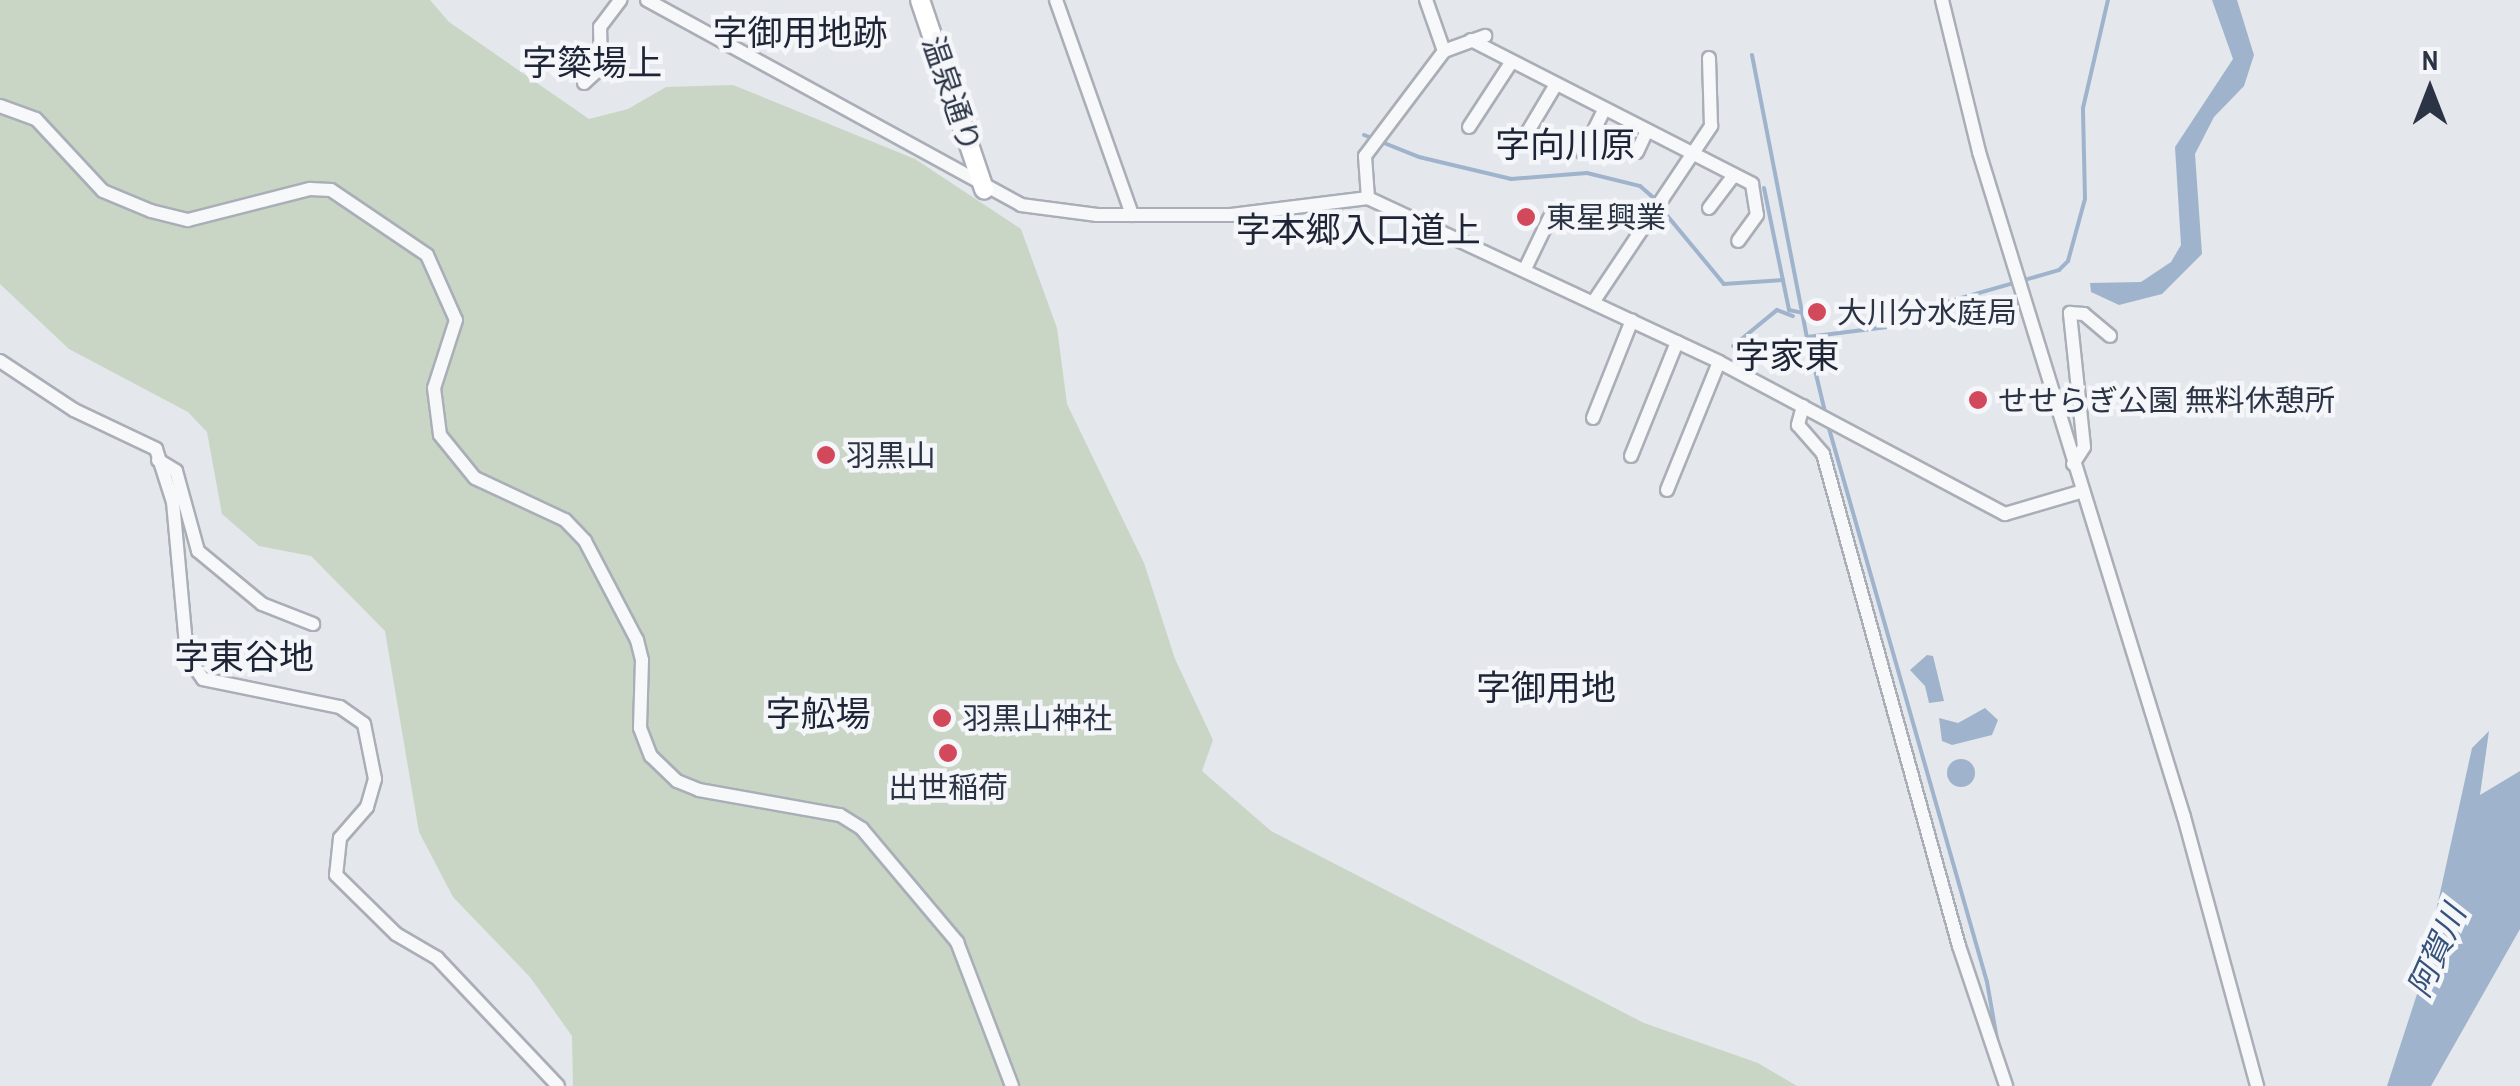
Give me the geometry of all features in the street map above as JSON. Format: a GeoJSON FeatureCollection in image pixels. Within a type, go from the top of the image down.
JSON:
{"type":"FeatureCollection","features":[{"type":"Feature","properties":{"kind":"street"},"geometry":{"type":"LineString","coordinates":[[584,83],[601,67],[600,27],[620,0]]}},
{"type":"Feature","properties":{"kind":"street"},"geometry":{"type":"LineString","coordinates":[[647,0],[984,189],[1044,212],[1231,215],[1368,198],[1719,362],[2004,514],[2083,491]]}},
{"type":"Feature","properties":{"kind":"street","name":"温泉通り"},"geometry":{"type":"LineString","coordinates":[[920,0],[984,189]]}},
{"type":"Feature","properties":{"kind":"street"},"geometry":{"type":"LineString","coordinates":[[1056,0],[1132,215]]}},
{"type":"Feature","properties":{"kind":"street"},"geometry":{"type":"LineString","coordinates":[[1426,0],[1444,50]]}},
{"type":"Feature","properties":{"kind":"street"},"geometry":{"type":"LineString","coordinates":[[1942,0],[1979,152],[2184,816],[2257,1086]]}},
{"type":"Feature","properties":{"kind":"street"},"geometry":{"type":"LineString","coordinates":[[1368,198],[1364,156],[1444,50],[1478,38],[1510,64],[1734,175],[1758,193],[1758,215],[1738,241]]}},
{"type":"Feature","properties":{"kind":"street"},"geometry":{"type":"LineString","coordinates":[[1594,301],[1642,222],[1712,126],[1709,58]]}},
{"type":"Feature","properties":{"kind":"street"},"geometry":{"type":"LineString","coordinates":[[1469,127],[1510,64]]}},
{"type":"Feature","properties":{"kind":"street"},"geometry":{"type":"LineString","coordinates":[[1524,138],[1555,86]]}},
{"type":"Feature","properties":{"kind":"street"},"geometry":{"type":"LineString","coordinates":[[0,106],[36,119],[103,191],[151,211],[188,220],[310,189],[331,190],[426,255],[456,320],[434,388],[440,435],[475,478],[565,520],[584,541],[636,640],[642,660],[640,728],[651,756],[677,781],[700,790],[840,815],[862,829],[957,942],[1012,1086]]}},
{"type":"Feature","properties":{"kind":"street"},"geometry":{"type":"LineString","coordinates":[[1583,152],[1604,110]]}},
{"type":"Feature","properties":{"kind":"street"},"geometry":{"type":"LineString","coordinates":[[1637,152],[1647,131]]}},
{"type":"Feature","properties":{"kind":"street"},"geometry":{"type":"LineString","coordinates":[[1709,208],[1734,175]]}},
{"type":"Feature","properties":{"kind":"street"},"geometry":{"type":"LineString","coordinates":[[1525,269],[1552,212]]}},
{"type":"Feature","properties":{"kind":"street"},"geometry":{"type":"LineString","coordinates":[[2073,464],[2084,447],[2070,313],[2084,314],[2110,336]]}},
{"type":"Feature","properties":{"kind":"street"},"geometry":{"type":"LineString","coordinates":[[1592,418],[1632,320]]}},
{"type":"Feature","properties":{"kind":"street"},"geometry":{"type":"LineString","coordinates":[[1631,456],[1677,342]]}},
{"type":"Feature","properties":{"kind":"street"},"geometry":{"type":"LineString","coordinates":[[0,360],[74,410],[142,439],[158,460],[173,502],[188,656],[203,679],[340,707],[364,724],[376,779],[368,807],[340,838],[336,875],[396,934],[437,958],[558,1086]]}},
{"type":"Feature","properties":{"kind":"street"},"geometry":{"type":"LineString","coordinates":[[1666,490],[1719,362]]}},
{"type":"Feature","properties":{"kind":"street"},"geometry":{"type":"LineString","coordinates":[[1807,408],[1798,425],[1823,454],[1959,946],[2006,1086]]}},
{"type":"Feature","properties":{"kind":"street"},"geometry":{"type":"LineString","coordinates":[[158,460],[176,471],[198,551],[262,604],[313,624]]}},
{"type":"Feature","properties":{"kind":"green space"},"geometry":{"type":"Polygon","coordinates":[[[0,0],[430,0],[449,22],[589,119],[628,109],[666,87],[733,85],[915,159],[1021,229],[1057,328],[1067,404],[1144,563],[1175,659],[1213,740],[1202,771],[1271,831],[1644,1023],[1758,1063],[1797,1086],[573,1086],[572,1036],[530,977],[453,897],[419,832],[385,631],[311,556],[259,546],[222,514],[207,432],[188,412],[69,349],[0,284],[0,0]]]}},
{"type":"Feature","properties":{"kind":"water"},"geometry":{"type":"Polygon","coordinates":[[[2212,0],[2237,0],[2254,55],[2244,86],[2214,117],[2195,154],[2202,254],[2162,294],[2119,305],[2091,292],[2090,283],[2141,282],[2171,262],[2181,245],[2175,147],[2233,59],[2212,0]]]}},
{"type":"Feature","properties":{"kind":"water"},"geometry":{"type":"Polygon","coordinates":[[[1927,655],[1933,656],[1944,701],[1929,703],[1925,686],[1910,670],[1927,655]]]}},
{"type":"Feature","properties":{"kind":"water"},"geometry":{"type":"Polygon","coordinates":[[[1985,708],[1998,720],[1992,735],[1952,745],[1942,741],[1939,718],[1958,723],[1985,708]]]}},
{"type":"Feature","properties":{"kind":"water","name":"阿賀川"},"geometry":{"type":"Polygon","coordinates":[[[2489,731],[2480,795],[2520,771],[2520,929],[2431,1086],[2387,1086],[2419,988],[2472,748],[2489,731]]]}},
{"type":"Feature","properties":{"kind":"water"},"geometry":{"type":"Polygon","coordinates":[[[1961,759],[1971,763],[1975,773],[1971,783],[1961,787],[1951,783],[1947,773],[1951,763],[1961,759]]]}},
{"type":"Feature","properties":{"kind":"waterway"},"geometry":{"type":"LineString","coordinates":[[1826,416],[1807,337],[1895,326],[1926,308],[2059,270],[2068,261],[2085,199],[2083,108],[2108,0]]}},
{"type":"Feature","properties":{"kind":"waterway"},"geometry":{"type":"LineString","coordinates":[[1752,55],[1807,337]]}},
{"type":"Feature","properties":{"kind":"waterway"},"geometry":{"type":"LineString","coordinates":[[1364,135],[1419,157],[1511,179],[1587,173],[1640,186],[1655,199]]}},
{"type":"Feature","properties":{"kind":"waterway"},"geometry":{"type":"LineString","coordinates":[[1764,188],[1789,310],[1803,313]]}},
{"type":"Feature","properties":{"kind":"waterway"},"geometry":{"type":"LineString","coordinates":[[1660,207],[1724,284],[1783,280]]}},
{"type":"Feature","properties":{"kind":"waterway"},"geometry":{"type":"LineString","coordinates":[[1733,346],[1777,310],[1793,316]]}},
{"type":"Feature","properties":{"kind":"waterway"},"geometry":{"type":"LineString","coordinates":[[1828,425],[1987,982],[1999,1051]]}},
{"type":"Feature","properties":{"kind":"place","name":"東星興業"},"geometry":{"type":"Point","coordinates":[1526,217]}},
{"type":"Feature","properties":{"kind":"place","name":"大川分水庭局"},"geometry":{"type":"Point","coordinates":[1817,312]}},
{"type":"Feature","properties":{"kind":"place","name":"せせらぎ公園 無料休憩所"},"geometry":{"type":"Point","coordinates":[1978,400]}},
{"type":"Feature","properties":{"kind":"place","name":"羽黒山"},"geometry":{"type":"Point","coordinates":[826,455]}},
{"type":"Feature","properties":{"kind":"place","name":"羽黒山神社"},"geometry":{"type":"Point","coordinates":[942,718]}},
{"type":"Feature","properties":{"kind":"place","name":"出世稲荷"},"geometry":{"type":"Point","coordinates":[948,753]}},
{"type":"Feature","properties":{"kind":"district","name":"字御用地跡"},"geometry":{"type":"Point","coordinates":[800,33]}},
{"type":"Feature","properties":{"kind":"district","name":"字簗場上"},"geometry":{"type":"Point","coordinates":[592,63]}},
{"type":"Feature","properties":{"kind":"district","name":"字向川原"},"geometry":{"type":"Point","coordinates":[1565,145]}},
{"type":"Feature","properties":{"kind":"district","name":"字本郷入口道上"},"geometry":{"type":"Point","coordinates":[1358,230]}},
{"type":"Feature","properties":{"kind":"district","name":"字家東"},"geometry":{"type":"Point","coordinates":[1787,356]}},
{"type":"Feature","properties":{"kind":"district","name":"字東谷地"},"geometry":{"type":"Point","coordinates":[244,657]}},
{"type":"Feature","properties":{"kind":"district","name":"字御用地"},"geometry":{"type":"Point","coordinates":[1546,688]}},
{"type":"Feature","properties":{"kind":"district","name":"字舩場"},"geometry":{"type":"Point","coordinates":[818,714]}}]}
